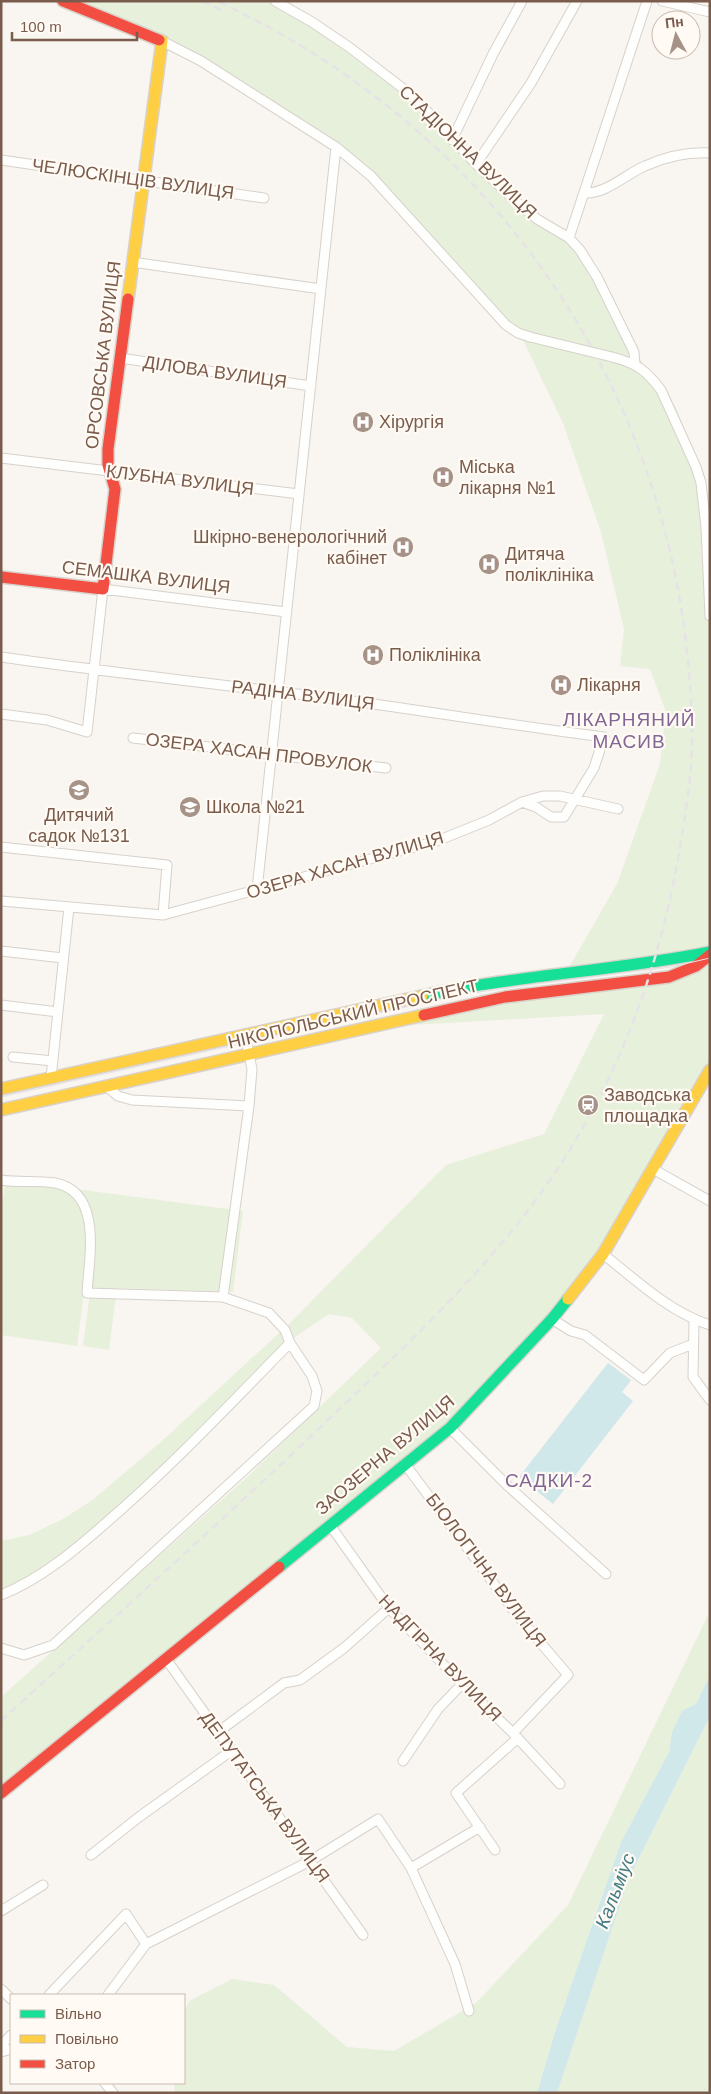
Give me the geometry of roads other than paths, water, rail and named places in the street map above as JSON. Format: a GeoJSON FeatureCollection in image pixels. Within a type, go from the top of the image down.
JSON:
{"type":"FeatureCollection","features":[{"type":"Feature","properties":{"kind":"street"},"geometry":{"type":"LineString","coordinates":[[63,1],[162,41],[201,61],[336,147],[371,176],[506,325],[518,333],[635,364],[654,380],[661,390],[699,475],[706,527],[710,616]]}},
{"type":"Feature","properties":{"kind":"street","name":"СТАДІОННА ВУЛИЦЯ"},"geometry":{"type":"LineString","coordinates":[[275,1],[312,22],[406,91],[476,164],[537,220],[569,238],[580,250],[597,278],[634,352],[635,364]]}},
{"type":"Feature","properties":{"kind":"street"},"geometry":{"type":"LineString","coordinates":[[452,140],[493,54],[522,1]]}},
{"type":"Feature","properties":{"kind":"street"},"geometry":{"type":"LineString","coordinates":[[476,164],[531,83],[577,1]]}},
{"type":"Feature","properties":{"kind":"street"},"geometry":{"type":"LineString","coordinates":[[569,238],[647,1]]}},
{"type":"Feature","properties":{"kind":"street"},"geometry":{"type":"LineString","coordinates":[[662,1],[710,12]]}},
{"type":"Feature","properties":{"kind":"street","name":"ОРСОВСЬКА ВУЛИЦЯ"},"geometry":{"type":"LineString","coordinates":[[1,714],[47,720],[87,732],[115,489],[110,472],[108,450],[142,180],[162,41]]}},
{"type":"Feature","properties":{"kind":"street"},"geometry":{"type":"LineString","coordinates":[[256,890],[336,147]]}},
{"type":"Feature","properties":{"kind":"street"},"geometry":{"type":"LineString","coordinates":[[585,193],[598,192],[645,166],[668,157],[697,152],[710,152]]}},
{"type":"Feature","properties":{"kind":"street","name":"ЧЕЛЮСКІНЦІВ ВУЛИЦЯ"},"geometry":{"type":"LineString","coordinates":[[1,160],[264,198]]}},
{"type":"Feature","properties":{"kind":"street"},"geometry":{"type":"LineString","coordinates":[[132,262],[321,289]]}},
{"type":"Feature","properties":{"kind":"street","name":"ДІЛОВА ВУЛИЦЯ"},"geometry":{"type":"LineString","coordinates":[[120,358],[311,386]]}},
{"type":"Feature","properties":{"kind":"street","name":"КЛУБНА ВУЛИЦЯ"},"geometry":{"type":"LineString","coordinates":[[1,458],[299,494]]}},
{"type":"Feature","properties":{"kind":"street","name":"СЕМАШКА ВУЛИЦЯ"},"geometry":{"type":"LineString","coordinates":[[1,576],[286,612]]}},
{"type":"Feature","properties":{"kind":"street","name":"РАДІНА ВУЛИЦЯ"},"geometry":{"type":"LineString","coordinates":[[1,657],[278,692],[604,737],[594,768],[575,799]]}},
{"type":"Feature","properties":{"kind":"street","name":"ОЗЕРА ХАСАН ПРОВУЛОК"},"geometry":{"type":"LineString","coordinates":[[133,738],[386,768]]}},
{"type":"Feature","properties":{"kind":"street","name":"ОЗЕРА ХАСАН ВУЛИЦЯ"},"geometry":{"type":"LineString","coordinates":[[1,901],[163,915],[437,841],[489,820],[522,802],[543,796],[575,799],[618,809]]}},
{"type":"Feature","properties":{"kind":"street"},"geometry":{"type":"LineString","coordinates":[[522,802],[536,807],[551,817],[558,818],[568,814],[575,799]]}},
{"type":"Feature","properties":{"kind":"street"},"geometry":{"type":"LineString","coordinates":[[1,847],[167,865],[163,915]]}},
{"type":"Feature","properties":{"kind":"street"},"geometry":{"type":"LineString","coordinates":[[49,1099],[69,907]]}},
{"type":"Feature","properties":{"kind":"street"},"geometry":{"type":"LineString","coordinates":[[1,951],[64,958]]}},
{"type":"Feature","properties":{"kind":"street","name":"НІКОПОЛЬСЬКИЙ ПРОСПЕКТ"},"geometry":{"type":"LineString","coordinates":[[1,1089],[472,985],[710,953]]}},
{"type":"Feature","properties":{"kind":"street","name":"НІКОПОЛЬСЬКИЙ ПРОСПЕКТ"},"geometry":{"type":"LineString","coordinates":[[1,1110],[505,997],[669,977],[696,966],[710,953]]}},
{"type":"Feature","properties":{"kind":"street"},"geometry":{"type":"LineString","coordinates":[[1,1005],[58,1012]]}},
{"type":"Feature","properties":{"kind":"street"},"geometry":{"type":"LineString","coordinates":[[223,1297],[253,1077],[246,1035]]}},
{"type":"Feature","properties":{"kind":"street"},"geometry":{"type":"LineString","coordinates":[[13,1057],[53,1061]]}},
{"type":"Feature","properties":{"kind":"street","name":"ЗАОЗЕРНА ВУЛИЦЯ"},"geometry":{"type":"LineString","coordinates":[[1,1793],[450,1428],[552,1319],[603,1254],[710,1070]]}},
{"type":"Feature","properties":{"kind":"street"},"geometry":{"type":"LineString","coordinates":[[106,1086],[118,1096],[132,1100],[249,1106]]}},
{"type":"Feature","properties":{"kind":"street"},"geometry":{"type":"LineString","coordinates":[[653,1168],[710,1201]]}},
{"type":"Feature","properties":{"kind":"street"},"geometry":{"type":"LineString","coordinates":[[1,1180],[56,1184],[73,1191],[84,1204],[90,1221],[87,1292],[223,1297],[269,1313],[285,1330],[290,1343],[312,1376],[317,1391],[314,1406],[52,1644],[24,1655],[1,1648]]}},
{"type":"Feature","properties":{"kind":"street"},"geometry":{"type":"LineString","coordinates":[[603,1254],[650,1292],[694,1320],[710,1325]]}},
{"type":"Feature","properties":{"kind":"street"},"geometry":{"type":"LineString","coordinates":[[552,1319],[571,1331],[585,1335],[644,1380],[670,1353],[694,1344]]}},
{"type":"Feature","properties":{"kind":"street"},"geometry":{"type":"LineString","coordinates":[[694,1320],[693,1377],[710,1400]]}},
{"type":"Feature","properties":{"kind":"street"},"geometry":{"type":"LineString","coordinates":[[1,1595],[23,1586],[66,1555],[130,1502],[200,1435],[290,1343]]}},
{"type":"Feature","properties":{"kind":"street"},"geometry":{"type":"LineString","coordinates":[[450,1428],[508,1486],[606,1574]]}},
{"type":"Feature","properties":{"kind":"street","name":"БІОЛОГІЧНА ВУЛИЦЯ"},"geometry":{"type":"LineString","coordinates":[[405,1464],[517,1615],[568,1675],[515,1735]]}},
{"type":"Feature","properties":{"kind":"street","name":"НАДГІРНА ВУЛИЦЯ"},"geometry":{"type":"LineString","coordinates":[[330,1525],[389,1608],[462,1684],[515,1735],[560,1784]]}},
{"type":"Feature","properties":{"kind":"street"},"geometry":{"type":"LineString","coordinates":[[218,1732],[284,1683],[300,1680],[344,1648],[389,1608]]}},
{"type":"Feature","properties":{"kind":"street","name":"ДЕПУТАТСЬКА ВУЛИЦЯ"},"geometry":{"type":"LineString","coordinates":[[166,1659],[363,1935]]}},
{"type":"Feature","properties":{"kind":"street"},"geometry":{"type":"LineString","coordinates":[[402,1761],[438,1709],[462,1684]]}},
{"type":"Feature","properties":{"kind":"street"},"geometry":{"type":"LineString","coordinates":[[495,1850],[456,1793],[515,1735]]}},
{"type":"Feature","properties":{"kind":"street"},"geometry":{"type":"LineString","coordinates":[[91,1855],[139,1817],[231,1751]]}},
{"type":"Feature","properties":{"kind":"street"},"geometry":{"type":"LineString","coordinates":[[109,1994],[146,1944],[310,1861],[378,1819],[411,1868],[455,1964],[469,2011]]}},
{"type":"Feature","properties":{"kind":"street"},"geometry":{"type":"LineString","coordinates":[[411,1868],[480,1827]]}},
{"type":"Feature","properties":{"kind":"street"},"geometry":{"type":"LineString","coordinates":[[1,1911],[42,1885]]}},
{"type":"Feature","properties":{"kind":"street"},"geometry":{"type":"LineString","coordinates":[[50,1994],[126,1914],[146,1944]]}},
{"type":"Feature","properties":{"kind":"street"},"geometry":{"type":"LineString","coordinates":[[1,1989],[10,1998]]}},
{"type":"Feature","properties":{"kind":"street"},"geometry":{"type":"LineString","coordinates":[[1,2046],[10,2036]]}},
{"type":"Feature","properties":{"kind":"water"},"geometry":{"type":"Polygon","coordinates":[[[608,1363],[631,1380],[622,1392],[633,1401],[553,1504],[519,1477],[608,1363]]]}},
{"type":"Feature","properties":{"kind":"water","name":"Кальміус"},"geometry":{"type":"Polygon","coordinates":[[[710,1675],[710,1716],[629,1878],[557,2093],[537,2093],[555,2032],[621,1842],[669,1752],[672,1732],[682,1711],[696,1704],[710,1675]]]}},
{"type":"Feature","properties":{"kind":"tram line"},"geometry":{"type":"LineString","coordinates":[[1,1097],[474,992],[671,967],[710,958]]}},
{"type":"Feature","properties":{"kind":"railway"},"geometry":{"type":"LineString","coordinates":[[202,1],[223,11]]}},
{"type":"Feature","properties":{"kind":"railway"},"geometry":{"type":"LineString","coordinates":[[1,1721],[248,1495],[395,1356],[488,1259],[544,1188],[569,1151],[610,1076],[642,999],[666,918],[675,877],[687,799],[692,738],[683,619],[658,506],[618,399],[563,299],[495,209],[414,128],[321,58],[217,1]]}},
{"type":"Feature","properties":{"kind":"place","name":"Хірургія"},"geometry":{"type":"Point","coordinates":[363,422]}},
{"type":"Feature","properties":{"kind":"place","name":"Міська лікарня №1"},"geometry":{"type":"Point","coordinates":[443,477]}},
{"type":"Feature","properties":{"kind":"place","name":"Шкірно-венерологічний кабінет"},"geometry":{"type":"Point","coordinates":[403,547]}},
{"type":"Feature","properties":{"kind":"place","name":"Дитяча поліклініка"},"geometry":{"type":"Point","coordinates":[489,564]}},
{"type":"Feature","properties":{"kind":"place","name":"Поліклініка"},"geometry":{"type":"Point","coordinates":[373,655]}},
{"type":"Feature","properties":{"kind":"place","name":"Лікарня"},"geometry":{"type":"Point","coordinates":[561,685]}},
{"type":"Feature","properties":{"kind":"place","name":"Дитячий садок №131"},"geometry":{"type":"Point","coordinates":[79,790]}},
{"type":"Feature","properties":{"kind":"place","name":"Школа №21"},"geometry":{"type":"Point","coordinates":[190,807]}},
{"type":"Feature","properties":{"kind":"place","name":"Заводська площадка"},"geometry":{"type":"Point","coordinates":[588,1105]}},
{"type":"Feature","properties":{"kind":"district","name":"ЛІКАРНЯНИЙ МАСИВ"},"geometry":{"type":"Point","coordinates":[629,730]}},
{"type":"Feature","properties":{"kind":"district","name":"САДКИ-2"},"geometry":{"type":"Point","coordinates":[549,1480]}}]}
